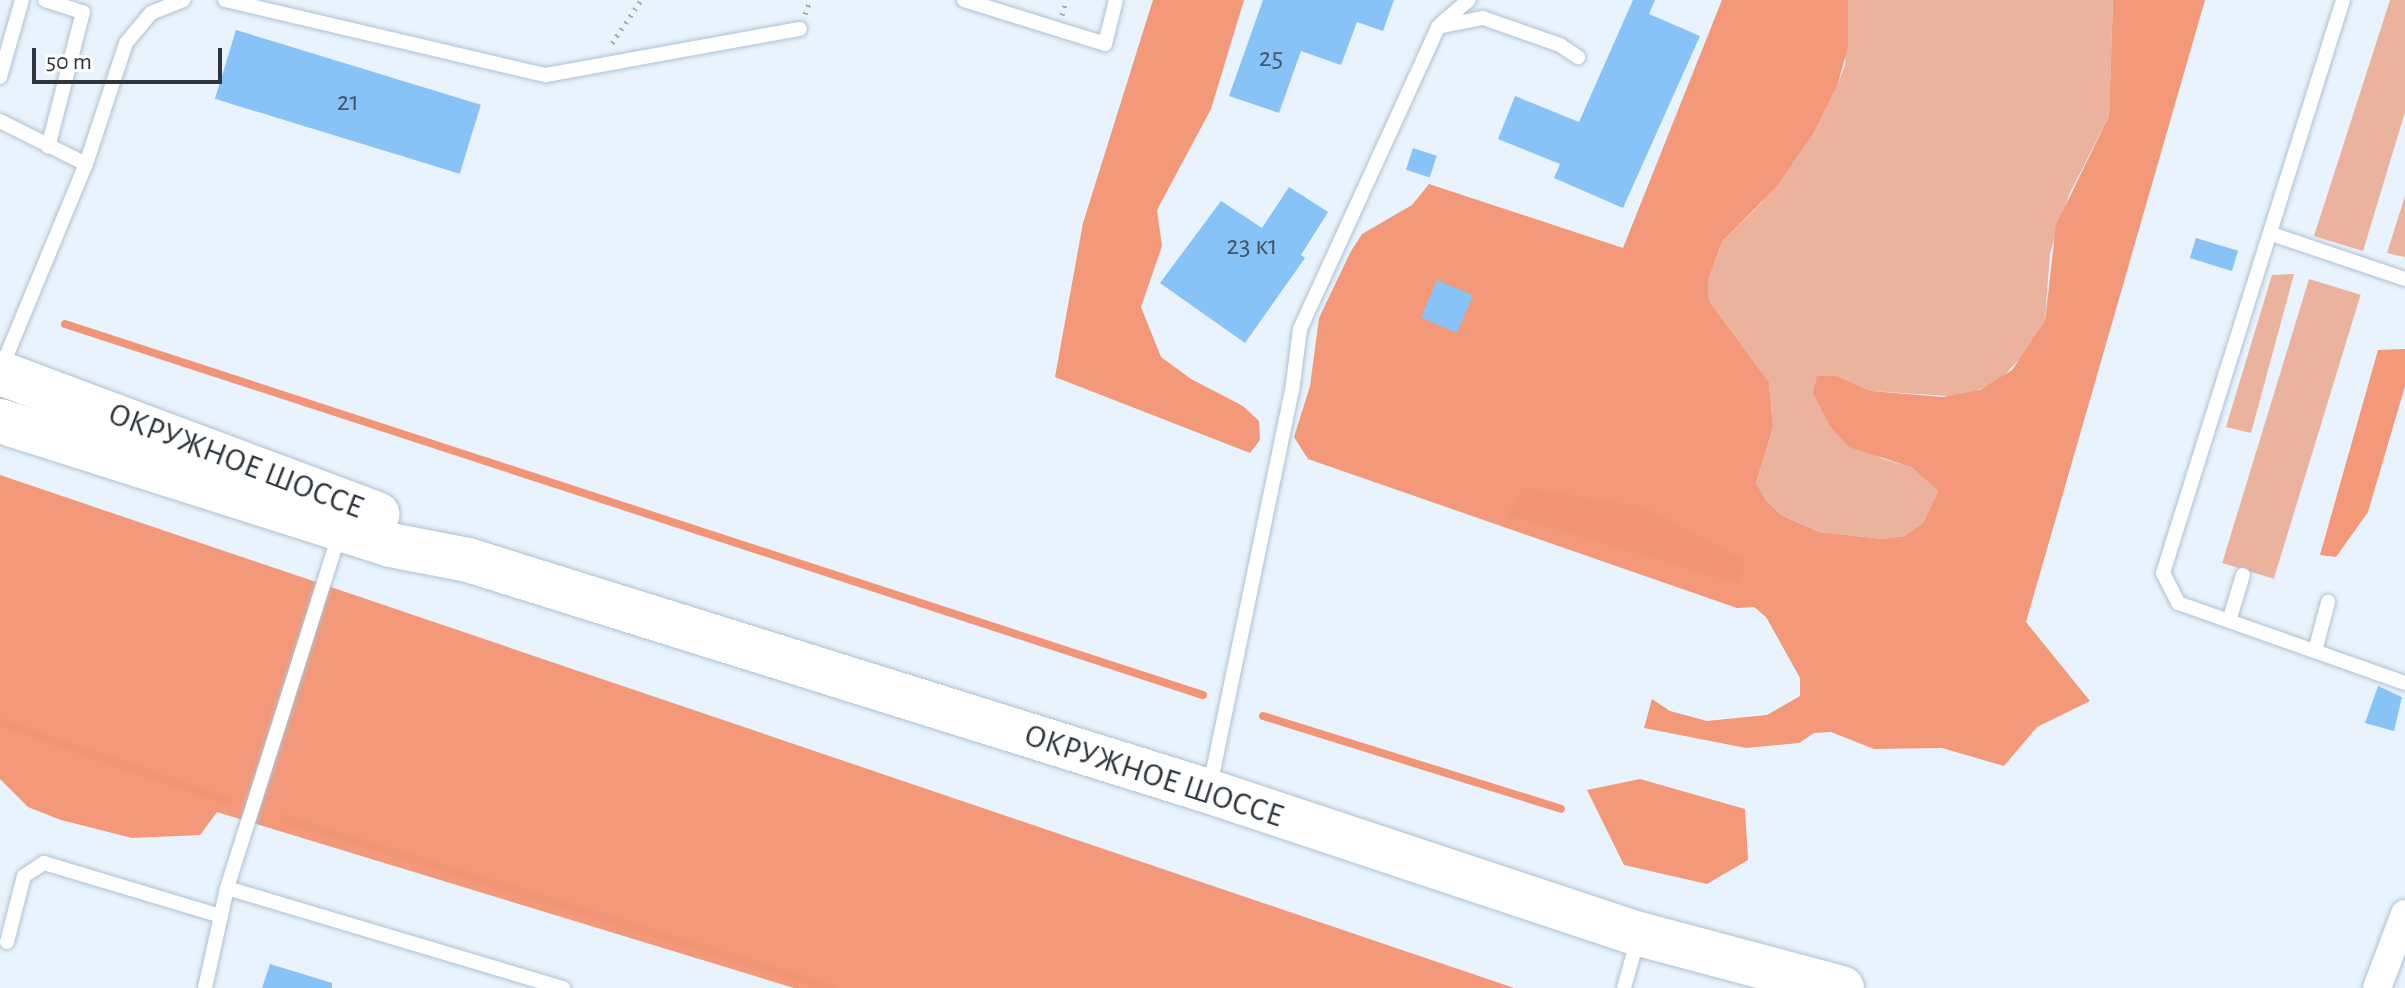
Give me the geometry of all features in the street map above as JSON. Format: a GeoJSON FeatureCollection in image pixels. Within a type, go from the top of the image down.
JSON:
{"type":"FeatureCollection","features":[{"type":"Feature","properties":{"kind":"main road","name":"ОКРУЖНОЕ ШОССЕ"},"geometry":{"type":"LineString","coordinates":[[0,372],[357,504],[468,560]]}},
{"type":"Feature","properties":{"kind":"main road","name":"ОКРУЖНОЕ ШОССЕ"},"geometry":{"type":"LineString","coordinates":[[0,421],[341,530],[468,560],[1208,791],[1639,934],[1842,988]]}},
{"type":"Feature","properties":{"kind":"street"},"geometry":{"type":"LineString","coordinates":[[2377,988],[2405,914]]}},
{"type":"Feature","properties":{"kind":"lane"},"geometry":{"type":"LineString","coordinates":[[0,77],[22,0]]}},
{"type":"Feature","properties":{"kind":"lane"},"geometry":{"type":"LineString","coordinates":[[45,0],[83,12],[48,147]]}},
{"type":"Feature","properties":{"kind":"lane"},"geometry":{"type":"LineString","coordinates":[[0,372],[86,164],[126,43],[151,13],[184,0]]}},
{"type":"Feature","properties":{"kind":"lane"},"geometry":{"type":"LineString","coordinates":[[225,0],[546,75],[800,29]]}},
{"type":"Feature","properties":{"kind":"lane"},"geometry":{"type":"LineString","coordinates":[[964,0],[1105,44],[1116,0]]}},
{"type":"Feature","properties":{"kind":"lane"},"geometry":{"type":"LineString","coordinates":[[1208,791],[1292,391],[1300,329],[1438,27],[1469,0]]}},
{"type":"Feature","properties":{"kind":"lane"},"geometry":{"type":"LineString","coordinates":[[2343,0],[2163,573],[2178,603],[2405,683]]}},
{"type":"Feature","properties":{"kind":"lane"},"geometry":{"type":"LineString","coordinates":[[1438,27],[1483,18],[1560,45],[1578,57]]}},
{"type":"Feature","properties":{"kind":"lane"},"geometry":{"type":"LineString","coordinates":[[0,121],[86,164]]}},
{"type":"Feature","properties":{"kind":"lane"},"geometry":{"type":"LineString","coordinates":[[2272,234],[2405,279]]}},
{"type":"Feature","properties":{"kind":"lane"},"geometry":{"type":"LineString","coordinates":[[205,988],[227,888],[341,530]]}},
{"type":"Feature","properties":{"kind":"lane"},"geometry":{"type":"LineString","coordinates":[[2229,621],[2243,575]]}},
{"type":"Feature","properties":{"kind":"lane"},"geometry":{"type":"LineString","coordinates":[[2315,651],[2328,602]]}},
{"type":"Feature","properties":{"kind":"lane"},"geometry":{"type":"LineString","coordinates":[[7,942],[24,876],[44,863],[221,916]]}},
{"type":"Feature","properties":{"kind":"lane"},"geometry":{"type":"LineString","coordinates":[[227,888],[563,988]]}},
{"type":"Feature","properties":{"kind":"lane"},"geometry":{"type":"LineString","coordinates":[[1624,988],[1639,934]]}},
{"type":"Feature","properties":{"kind":"path"},"geometry":{"type":"LineString","coordinates":[[594,66],[641,0]]}},
{"type":"Feature","properties":{"kind":"shaded area"},"geometry":{"type":"Polygon","coordinates":[[[1153,0],[1244,0],[1211,109],[1157,210],[1162,246],[1141,307],[1161,357],[1191,379],[1243,406],[1259,421],[1260,440],[1250,453],[1055,377],[1083,223],[1153,0]]]}},
{"type":"Feature","properties":{"kind":"shaded area"},"geometry":{"type":"Polygon","coordinates":[[[1722,0],[1848,0],[1848,47],[1838,83],[1814,132],[1777,186],[1722,242],[1708,281],[1709,301],[1769,382],[1773,427],[1756,483],[1766,500],[1781,515],[1819,532],[1883,539],[1904,536],[1923,523],[1938,491],[1911,467],[1849,447],[1830,426],[1813,393],[1817,376],[1837,376],[1871,391],[1943,397],[1980,390],[2012,370],[2045,321],[2056,225],[2109,116],[2113,0],[2205,0],[2026,622],[2090,701],[2037,727],[2004,766],[1942,748],[1874,749],[1831,732],[1814,733],[1799,743],[1746,748],[1644,728],[1652,699],[1670,711],[1707,721],[1767,715],[1800,696],[1800,678],[1766,617],[1754,607],[1737,608],[1308,459],[1294,437],[1310,386],[1319,318],[1351,251],[1362,234],[1412,205],[1429,184],[1623,248],[1722,0]]]}},
{"type":"Feature","properties":{"kind":"shaded area"},"geometry":{"type":"Polygon","coordinates":[[[1848,0],[2113,0],[2109,116],[2069,195],[2050,253],[2045,321],[2024,354],[1999,381],[1962,397],[1871,391],[1837,376],[1880,458],[1911,467],[1938,491],[1923,523],[1904,536],[1883,539],[1819,532],[1781,515],[1766,500],[1756,483],[1773,427],[1769,382],[1709,301],[1708,281],[1722,242],[1762,202],[1838,83],[1845,65],[1848,0]]]}},
{"type":"Feature","properties":{"kind":"shaded area"},"geometry":{"type":"Polygon","coordinates":[[[2390,0],[2405,0],[2405,112],[2363,251],[2314,236],[2390,0]]]}},
{"type":"Feature","properties":{"kind":"shaded area"},"geometry":{"type":"Polygon","coordinates":[[[2405,196],[2405,257],[2387,253],[2405,196]]]}},
{"type":"Feature","properties":{"kind":"shaded area"},"geometry":{"type":"Polygon","coordinates":[[[2294,274],[2251,433],[2226,427],[2272,275],[2294,274]]]}},
{"type":"Feature","properties":{"kind":"shaded area"},"geometry":{"type":"Polygon","coordinates":[[[2309,279],[2361,295],[2274,579],[2222,563],[2309,279]]]}},
{"type":"Feature","properties":{"kind":"shaded area"},"geometry":{"type":"Polygon","coordinates":[[[2405,349],[2405,386],[2368,512],[2336,557],[2320,555],[2378,350],[2405,349]]]}},
{"type":"Feature","properties":{"kind":"shaded area"},"geometry":{"type":"Polygon","coordinates":[[[0,475],[1514,988],[794,988],[217,812],[200,835],[132,838],[61,820],[28,807],[0,779],[0,475]]]}},
{"type":"Feature","properties":{"kind":"shaded area"},"geometry":{"type":"Polygon","coordinates":[[[1523,488],[1642,506],[1745,561],[1738,583],[1507,515],[1523,488]]]}},
{"type":"Feature","properties":{"kind":"shaded area"},"geometry":{"type":"Polygon","coordinates":[[[1640,779],[1745,809],[1748,860],[1707,884],[1624,865],[1587,790],[1640,779]]]}},
{"type":"Feature","properties":{"kind":"building"},"geometry":{"type":"Polygon","coordinates":[[[1263,0],[1394,0],[1383,31],[1357,22],[1341,65],[1301,51],[1279,113],[1229,96],[1263,0]]]}},
{"type":"Feature","properties":{"kind":"building"},"geometry":{"type":"Polygon","coordinates":[[[1633,0],[1655,0],[1649,14],[1700,36],[1623,208],[1554,178],[1560,164],[1498,139],[1515,96],[1579,122],[1633,0]]]}},
{"type":"Feature","properties":{"kind":"building"},"geometry":{"type":"Polygon","coordinates":[[[236,30],[481,105],[460,174],[215,99],[236,30]]]}},
{"type":"Feature","properties":{"kind":"building"},"geometry":{"type":"Polygon","coordinates":[[[1413,148],[1437,156],[1430,178],[1406,170],[1413,148]]]}},
{"type":"Feature","properties":{"kind":"building"},"geometry":{"type":"Polygon","coordinates":[[[1289,187],[1328,212],[1301,255],[1305,258],[1245,343],[1160,283],[1221,201],[1262,228],[1289,187]]]}},
{"type":"Feature","properties":{"kind":"building"},"geometry":{"type":"Polygon","coordinates":[[[2196,238],[2238,251],[2232,271],[2190,258],[2196,238]]]}},
{"type":"Feature","properties":{"kind":"building"},"geometry":{"type":"Polygon","coordinates":[[[1437,280],[1473,295],[1457,333],[1421,318],[1437,280]]]}},
{"type":"Feature","properties":{"kind":"building"},"geometry":{"type":"Polygon","coordinates":[[[2378,686],[2402,697],[2394,731],[2365,723],[2378,686]]]}},
{"type":"Feature","properties":{"kind":"building"},"geometry":{"type":"Polygon","coordinates":[[[270,964],[332,983],[332,988],[262,988],[270,964]]]}},
{"type":"Feature","properties":{"kind":"waterway"},"geometry":{"type":"LineString","coordinates":[[65,324],[1203,695]]}},
{"type":"Feature","properties":{"kind":"waterway"},"geometry":{"type":"LineString","coordinates":[[1263,716],[1561,809]]}},
{"type":"Feature","properties":{"kind":"waterway"},"geometry":{"type":"LineString","coordinates":[[0,722],[227,801]]}},
{"type":"Feature","properties":{"kind":"waterway"},"geometry":{"type":"LineString","coordinates":[[284,819],[831,988]]}}]}
